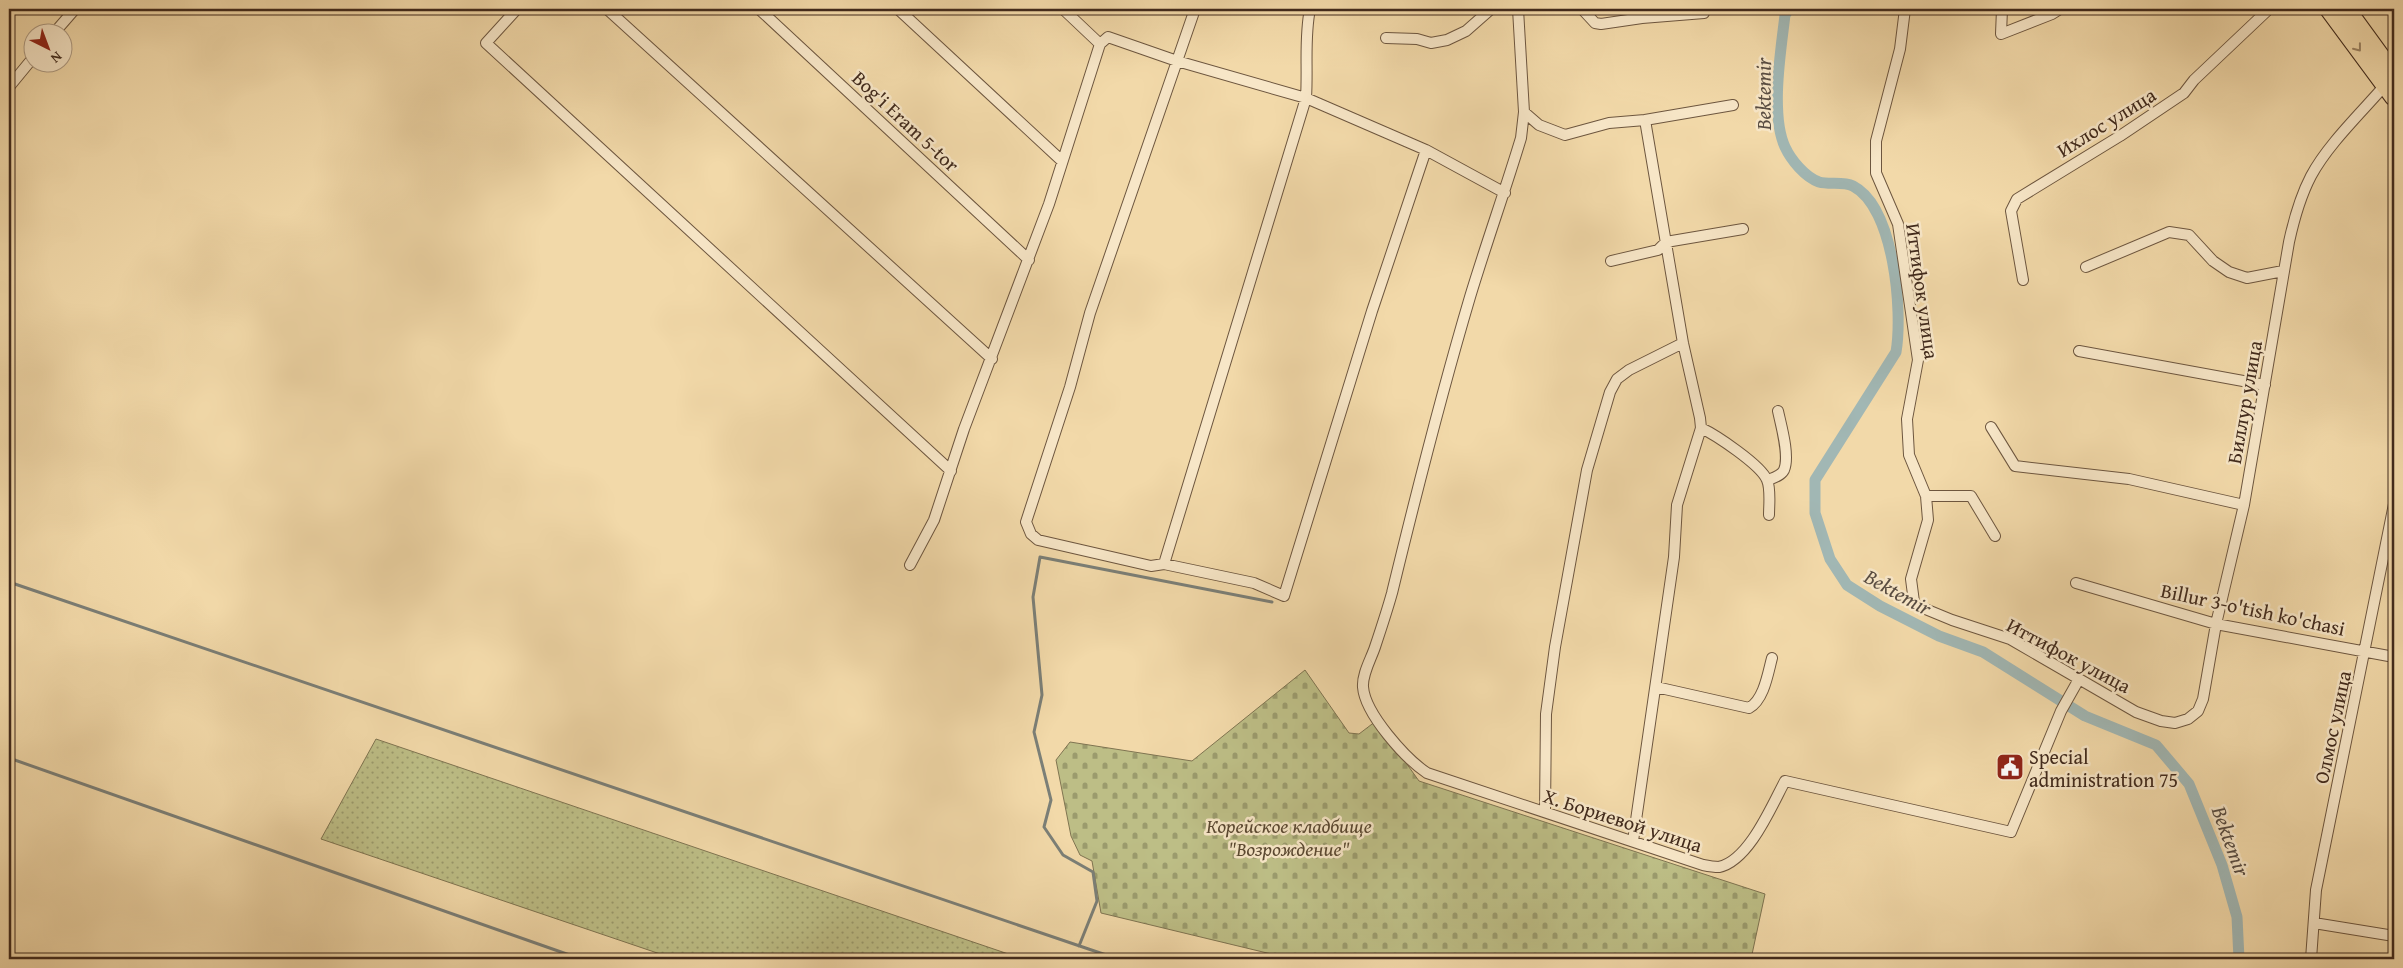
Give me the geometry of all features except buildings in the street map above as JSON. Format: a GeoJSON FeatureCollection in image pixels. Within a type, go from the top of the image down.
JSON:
{"type":"FeatureCollection","features":[{"type":"Feature","properties":{"kind":"highway"},"geometry":{"type":"LineString","coordinates":[[2329,9],[2391,85]]}},
{"type":"Feature","properties":{"kind":"highway"},"geometry":{"type":"LineString","coordinates":[[2348,9],[2391,85]]}},
{"type":"Feature","properties":{"kind":"street"},"geometry":{"type":"LineString","coordinates":[[64,22],[75,9]]}},
{"type":"Feature","properties":{"kind":"street"},"geometry":{"type":"LineString","coordinates":[[517,9],[486,42],[950,472]]}},
{"type":"Feature","properties":{"kind":"street"},"geometry":{"type":"LineString","coordinates":[[606,9],[992,359]]}},
{"type":"Feature","properties":{"kind":"street","name":"Bog'i Eram 5-tor"},"geometry":{"type":"LineString","coordinates":[[759,9],[1029,260]]}},
{"type":"Feature","properties":{"kind":"street"},"geometry":{"type":"LineString","coordinates":[[898,9],[1062,161]]}},
{"type":"Feature","properties":{"kind":"street"},"geometry":{"type":"LineString","coordinates":[[1063,9],[1100,44]]}},
{"type":"Feature","properties":{"kind":"street"},"geometry":{"type":"LineString","coordinates":[[1195,9],[1090,313],[1070,386],[1026,522],[1027,529],[1038,540],[1151,566],[1164,564],[1254,583],[1284,596],[1372,311],[1426,150]]}},
{"type":"Feature","properties":{"kind":"street"},"geometry":{"type":"LineString","coordinates":[[1164,564],[1306,98],[1308,69],[1305,33],[1310,9]]}},
{"type":"Feature","properties":{"kind":"street"},"geometry":{"type":"LineString","coordinates":[[1386,38],[1416,39],[1431,43],[1447,40],[1466,31],[1491,9]]}},
{"type":"Feature","properties":{"kind":"street"},"geometry":{"type":"LineString","coordinates":[[910,565],[934,520],[964,429],[1050,204],[1100,44],[1108,37],[1177,61],[1306,98],[1426,150],[1505,193],[1521,138],[1524,112],[1518,9]]}},
{"type":"Feature","properties":{"kind":"street"},"geometry":{"type":"LineString","coordinates":[[1582,9],[1595,23],[1601,24],[1642,18],[1704,13]]}},
{"type":"Feature","properties":{"kind":"street","name":"Иттифок улица"},"geometry":{"type":"LineString","coordinates":[[1905,9],[1900,49],[1876,141],[1876,174],[1898,224],[1918,360],[1907,418],[1909,455],[1926,496],[1928,520],[1911,579],[1914,602],[1918,606],[1952,620],[2010,639],[2136,712],[2161,721]]}},
{"type":"Feature","properties":{"kind":"street"},"geometry":{"type":"LineString","coordinates":[[2002,9],[2001,34],[2060,9]]}},
{"type":"Feature","properties":{"kind":"street","name":"Ихлос улица"},"geometry":{"type":"LineString","coordinates":[[2023,280],[2011,211],[2012,204],[2184,93],[2194,80],[2269,9]]}},
{"type":"Feature","properties":{"kind":"street"},"geometry":{"type":"LineString","coordinates":[[9,87],[22,71]]}},
{"type":"Feature","properties":{"kind":"street","name":"Биллур улица"},"geometry":{"type":"LineString","coordinates":[[2161,721],[2175,723],[2188,719],[2198,711],[2203,699],[2216,624],[2244,505],[2283,272],[2294,219],[2312,174],[2391,85]]}},
{"type":"Feature","properties":{"kind":"street"},"geometry":{"type":"LineString","coordinates":[[1524,112],[1539,125],[1565,135],[1609,123],[1645,120],[1733,105]]}},
{"type":"Feature","properties":{"kind":"street"},"geometry":{"type":"LineString","coordinates":[[1633,841],[1674,557],[1677,505],[1701,428],[1683,343],[1645,120]]}},
{"type":"Feature","properties":{"kind":"street","name":"Х. Бориевой улица"},"geometry":{"type":"LineString","coordinates":[[1505,193],[1471,295],[1428,444],[1385,618],[1363,687],[1374,715],[1418,767],[1432,775],[1703,865],[1719,867],[1733,861],[1744,851],[1785,781],[2011,832],[2061,711],[2078,679]]}},
{"type":"Feature","properties":{"kind":"street"},"geometry":{"type":"LineString","coordinates":[[1611,261],[1658,250],[1666,242],[1743,229]]}},
{"type":"Feature","properties":{"kind":"street"},"geometry":{"type":"LineString","coordinates":[[2086,267],[2170,232],[2189,236],[2213,261],[2228,272],[2247,278],[2283,272]]}},
{"type":"Feature","properties":{"kind":"street"},"geometry":{"type":"LineString","coordinates":[[1544,812],[1546,714],[1555,646],[1587,470],[1608,401],[1617,379],[1645,361],[1683,343]]}},
{"type":"Feature","properties":{"kind":"street"},"geometry":{"type":"LineString","coordinates":[[2079,350],[2265,385]]}},
{"type":"Feature","properties":{"kind":"street"},"geometry":{"type":"LineString","coordinates":[[1768,480],[1779,475],[1785,464],[1784,436],[1778,412]]}},
{"type":"Feature","properties":{"kind":"street"},"geometry":{"type":"LineString","coordinates":[[1991,426],[2015,466],[2129,479],[2244,505]]}},
{"type":"Feature","properties":{"kind":"street"},"geometry":{"type":"LineString","coordinates":[[1701,428],[1715,434],[1753,464],[1768,480],[1769,515]]}},
{"type":"Feature","properties":{"kind":"street"},"geometry":{"type":"LineString","coordinates":[[1926,496],[1971,496],[1995,536]]}},
{"type":"Feature","properties":{"kind":"street","name":"Олмос улица"},"geometry":{"type":"LineString","coordinates":[[2310,959],[2316,890],[2366,652],[2394,504]]}},
{"type":"Feature","properties":{"kind":"street","name":"Billur 3-o'tish ko'chasi"},"geometry":{"type":"LineString","coordinates":[[2076,583],[2216,624],[2394,657]]}},
{"type":"Feature","properties":{"kind":"street"},"geometry":{"type":"LineString","coordinates":[[1656,687],[1749,708],[1756,701],[1765,684],[1772,658]]}},
{"type":"Feature","properties":{"kind":"street"},"geometry":{"type":"LineString","coordinates":[[2314,922],[2394,936]]}},
{"type":"Feature","properties":{"kind":"green space","name":"Корейское кладбище \"Возрождение\""},"geometry":{"type":"Polygon","coordinates":[[[1305,670],[1349,733],[1359,734],[1376,721],[1419,781],[1765,894],[1751,959],[1292,959],[1101,913],[1092,861],[1080,855],[1071,836],[1056,760],[1070,742],[1192,761],[1305,670]]]}},
{"type":"Feature","properties":{"kind":"green space"},"geometry":{"type":"Polygon","coordinates":[[[376,739],[1023,959],[675,959],[321,839],[376,739]]]}},
{"type":"Feature","properties":{"kind":"waterway","name":"Bektemir"},"geometry":{"type":"LineString","coordinates":[[1789,9],[1785,15],[1777,100],[1778,117],[1785,147],[1799,168],[1814,180],[1823,183],[1840,183],[1853,186],[1867,197],[1878,215],[1886,237],[1892,262],[1898,312],[1896,352],[1815,480],[1815,513],[1830,559],[1847,585],[1880,606],[1939,636],[1983,652],[2085,716],[2156,745],[2189,784],[2222,865],[2237,917],[2239,959]]}},
{"type":"Feature","properties":{"kind":"waterway"},"geometry":{"type":"LineString","coordinates":[[1079,946],[1097,901],[1093,872],[1063,855],[1044,827],[1051,800],[1034,732],[1042,695],[1033,597],[1040,557],[1272,602]]}},
{"type":"Feature","properties":{"kind":"waterway"},"geometry":{"type":"LineString","coordinates":[[9,582],[1118,959]]}},
{"type":"Feature","properties":{"kind":"waterway"},"geometry":{"type":"LineString","coordinates":[[9,758],[581,959]]}},
{"type":"Feature","properties":{"kind":"place","name":"Special administration 75"},"geometry":{"type":"Point","coordinates":[2010,767]}}]}
